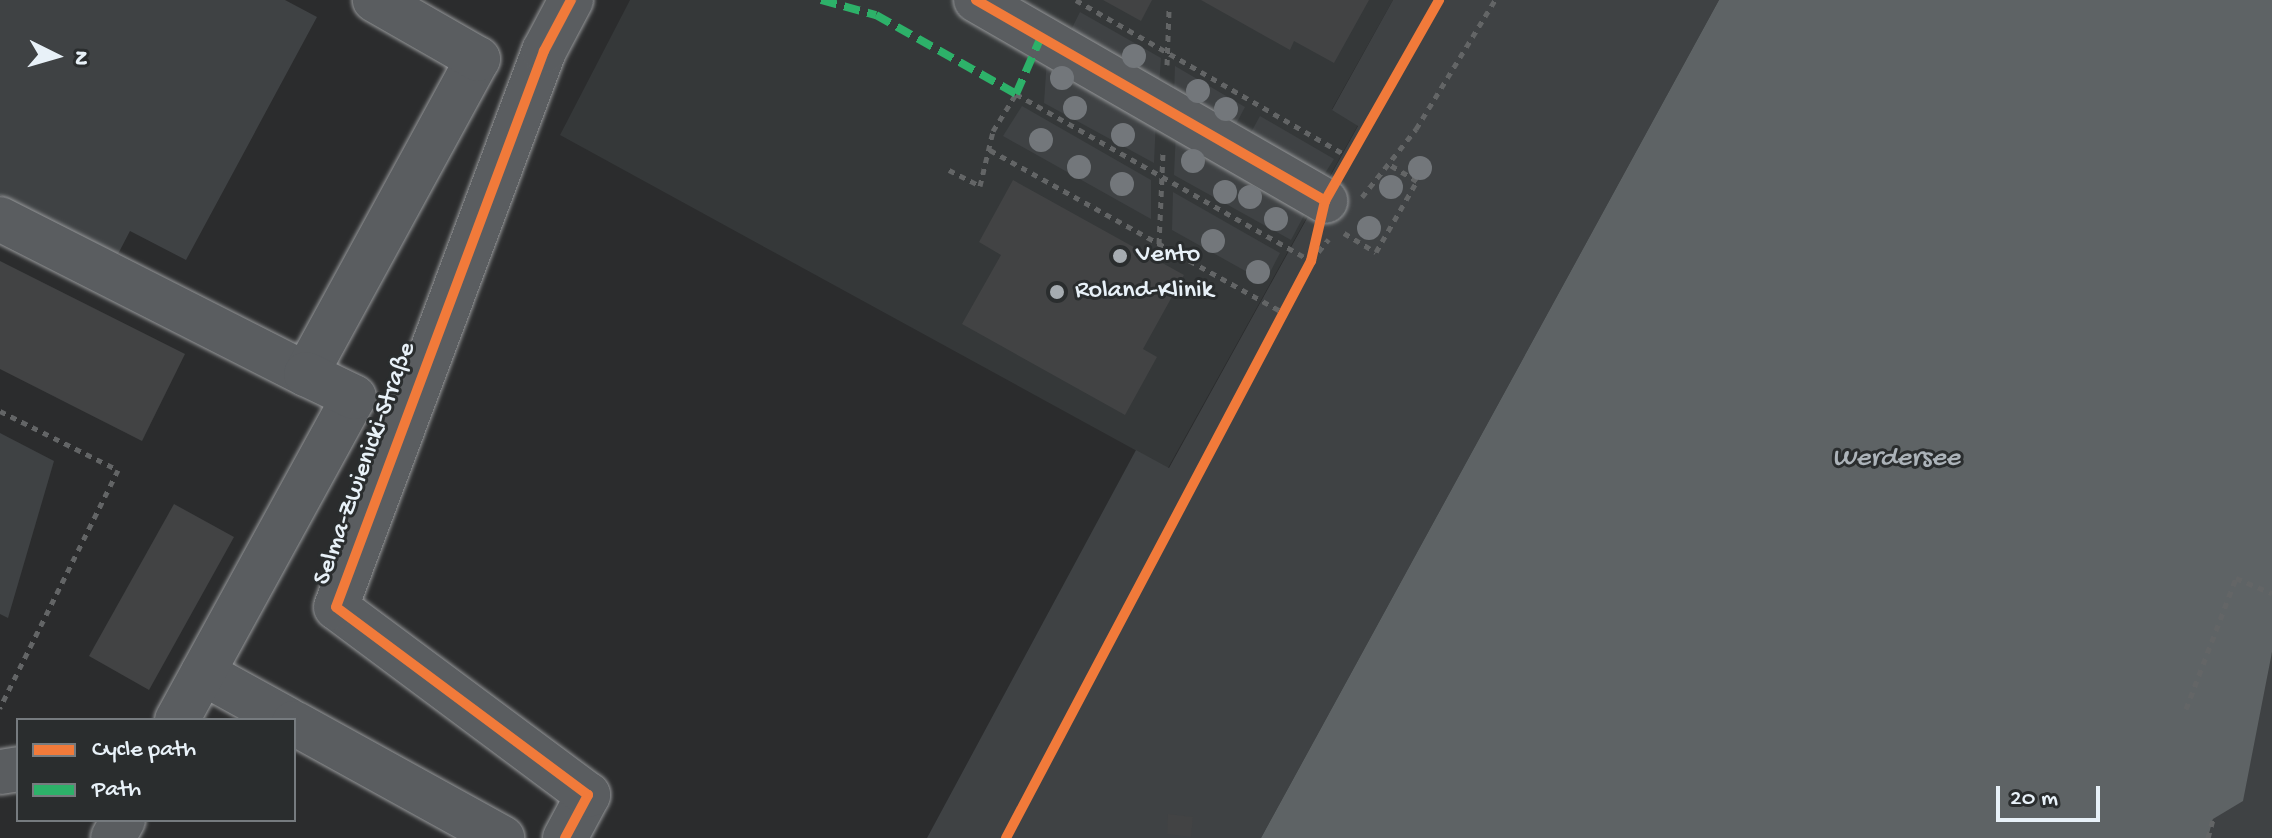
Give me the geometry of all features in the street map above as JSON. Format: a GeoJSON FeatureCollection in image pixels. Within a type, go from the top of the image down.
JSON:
{"type":"FeatureCollection","features":[{"type":"Feature","properties":{"kind":"street"},"geometry":{"type":"LineString","coordinates":[[306,374],[478,59],[375,0]]}},
{"type":"Feature","properties":{"kind":"street","name":"Selma-Zwienicki-Straße"},"geometry":{"type":"LineString","coordinates":[[565,838],[588,795],[336,607],[544,51],[571,0]]}},
{"type":"Feature","properties":{"kind":"street"},"geometry":{"type":"LineString","coordinates":[[976,0],[1331,215]]}},
{"type":"Feature","properties":{"kind":"street"},"geometry":{"type":"LineString","coordinates":[[0,219],[354,397],[178,718]]}},
{"type":"Feature","properties":{"kind":"street"},"geometry":{"type":"LineString","coordinates":[[203,673],[284,718]]}},
{"type":"Feature","properties":{"kind":"street"},"geometry":{"type":"LineString","coordinates":[[296,724],[502,838]]}},
{"type":"Feature","properties":{"kind":"path"},"geometry":{"type":"LineString","coordinates":[[1076,0],[1349,157]]}},
{"type":"Feature","properties":{"kind":"path"},"geometry":{"type":"LineString","coordinates":[[1356,145],[1349,157],[1331,215],[1376,252],[1417,181],[1389,164],[1495,0]]}},
{"type":"Feature","properties":{"kind":"path"},"geometry":{"type":"LineString","coordinates":[[949,170],[980,186],[990,150],[1016,94],[1311,261]]}},
{"type":"Feature","properties":{"kind":"path"},"geometry":{"type":"LineString","coordinates":[[990,150],[1280,311]]}},
{"type":"Feature","properties":{"kind":"path"},"geometry":{"type":"LineString","coordinates":[[0,411],[118,470],[0,708]]}},
{"type":"Feature","properties":{"kind":"path"},"geometry":{"type":"LineString","coordinates":[[2186,709],[2236,578],[2272,593]]}},
{"type":"Feature","properties":{"kind":"path"},"geometry":{"type":"LineString","coordinates":[[2208,838],[2213,819]]}},
{"type":"Feature","properties":{"kind":"shaded area"},"geometry":{"type":"Polygon","coordinates":[[[0,0],[285,0],[317,17],[186,260],[130,231],[118,254],[0,195],[0,0]]]}},
{"type":"Feature","properties":{"kind":"shaded area","name":"Roland-Klinik"},"geometry":{"type":"Polygon","coordinates":[[[630,0],[1393,0],[1332,109],[1358,125],[1168,468],[560,135],[630,0]]]}},
{"type":"Feature","properties":{"kind":"shaded area"},"geometry":{"type":"Polygon","coordinates":[[[1393,0],[1719,0],[1261,838],[927,838],[1136,450],[1169,468],[1358,126],[1332,110],[1393,0]]]}},
{"type":"Feature","properties":{"kind":"shaded area"},"geometry":{"type":"Polygon","coordinates":[[[1080,12],[1161,58],[1159,86],[1069,34],[1080,12]]]}},
{"type":"Feature","properties":{"kind":"shaded area"},"geometry":{"type":"Polygon","coordinates":[[[1047,58],[1156,119],[1154,163],[1044,103],[1047,58]]]}},
{"type":"Feature","properties":{"kind":"shaded area"},"geometry":{"type":"Polygon","coordinates":[[[1175,66],[1245,107],[1234,128],[1174,94],[1175,66]]]}},
{"type":"Feature","properties":{"kind":"shaded area"},"geometry":{"type":"Polygon","coordinates":[[[1022,106],[1151,180],[1151,219],[1003,136],[1022,106]]]}},
{"type":"Feature","properties":{"kind":"shaded area"},"geometry":{"type":"Polygon","coordinates":[[[1260,116],[1334,159],[1322,178],[1249,136],[1260,116]]]}},
{"type":"Feature","properties":{"kind":"shaded area"},"geometry":{"type":"Polygon","coordinates":[[[1176,130],[1310,204],[1291,240],[1174,175],[1176,130]]]}},
{"type":"Feature","properties":{"kind":"shaded area"},"geometry":{"type":"Polygon","coordinates":[[[1173,192],[1280,253],[1265,282],[1172,230],[1173,192]]]}},
{"type":"Feature","properties":{"kind":"shaded area"},"geometry":{"type":"Polygon","coordinates":[[[0,433],[54,461],[8,618],[0,614],[0,433]]]}},
{"type":"Feature","properties":{"kind":"shaded area"},"geometry":{"type":"Polygon","coordinates":[[[2272,652],[2272,838],[2208,838],[2213,819],[2272,652]]]}},
{"type":"Feature","properties":{"kind":"water","name":"Werdersee"},"geometry":{"type":"Polygon","coordinates":[[[1719,0],[2272,0],[2272,652],[2243,801],[2213,819],[2208,838],[1261,838],[1719,0]]]}},
{"type":"Feature","properties":{"kind":"building"},"geometry":{"type":"Polygon","coordinates":[[[1103,0],[1152,0],[1141,21],[1103,0]]]}},
{"type":"Feature","properties":{"kind":"building"},"geometry":{"type":"Polygon","coordinates":[[[1201,0],[1369,0],[1334,63],[1294,41],[1290,50],[1201,0]]]}},
{"type":"Feature","properties":{"kind":"building"},"geometry":{"type":"Polygon","coordinates":[[[1013,180],[1184,275],[1143,349],[1157,357],[1125,415],[962,324],[1001,255],[979,242],[1013,180]]]}},
{"type":"Feature","properties":{"kind":"building"},"geometry":{"type":"Polygon","coordinates":[[[0,261],[185,354],[142,441],[0,369],[0,261]]]}},
{"type":"Feature","properties":{"kind":"building"},"geometry":{"type":"Polygon","coordinates":[[[174,504],[234,537],[149,690],[89,656],[174,504]]]}},
{"type":"Feature","properties":{"kind":"building"},"geometry":{"type":"Polygon","coordinates":[[[1168,814],[1193,817],[1191,837],[1167,834],[1168,814]]]}},
{"type":"Feature","properties":{"kind":"marked path"},"geometry":{"type":"LineString","coordinates":[[821,0],[876,15],[1016,94],[1041,37]]}},
{"type":"Feature","properties":{"kind":"cycle path"},"geometry":{"type":"LineString","coordinates":[[565,838],[588,795],[336,607],[544,51],[571,0]]}},
{"type":"Feature","properties":{"kind":"cycle path"},"geometry":{"type":"LineString","coordinates":[[976,0],[1325,201]]}},
{"type":"Feature","properties":{"kind":"cycle path"},"geometry":{"type":"LineString","coordinates":[[1006,838],[1311,261],[1325,201],[1439,0]]}},
{"type":"Feature","properties":{"kind":"place","name":"Vento"},"geometry":{"type":"Point","coordinates":[1120,256]}},
{"type":"Feature","properties":{"kind":"place","name":"Roland-Klinik"},"geometry":{"type":"Point","coordinates":[1057,292]}}]}
